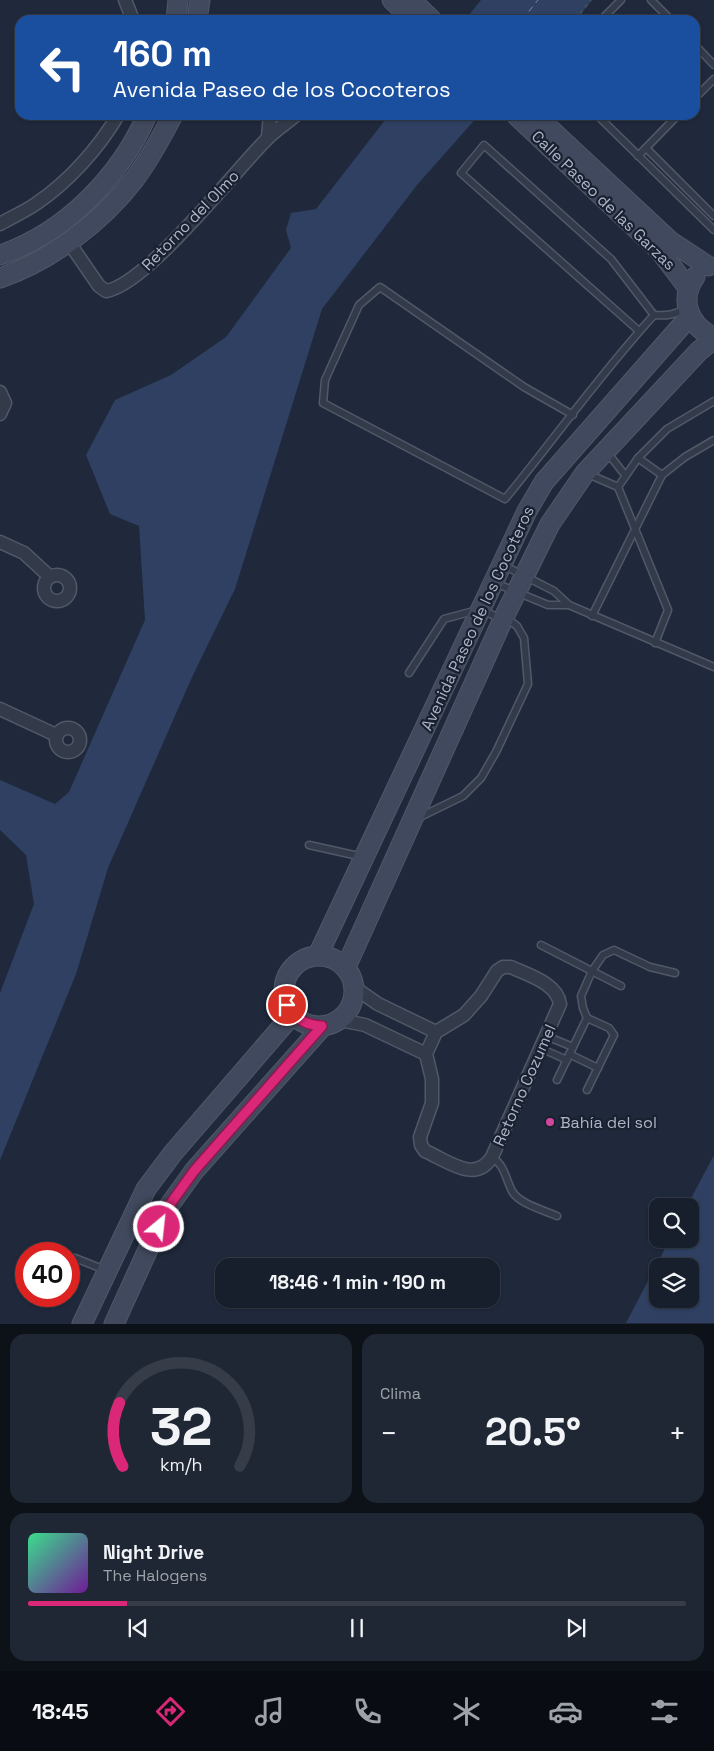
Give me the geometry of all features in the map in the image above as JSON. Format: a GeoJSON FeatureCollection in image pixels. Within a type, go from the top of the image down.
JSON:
{"type":"FeatureCollection","features":[{"type":"Feature","properties":{"kind":"street"},"geometry":{"type":"LineString","coordinates":[[125,0],[131,15]]}},
{"type":"Feature","properties":{"kind":"street"},"geometry":{"type":"LineString","coordinates":[[176,15],[178,0]]}},
{"type":"Feature","properties":{"kind":"street"},"geometry":{"type":"LineString","coordinates":[[198,15],[200,0]]}},
{"type":"Feature","properties":{"kind":"street"},"geometry":{"type":"LineString","coordinates":[[392,0],[408,15]]}},
{"type":"Feature","properties":{"kind":"street"},"geometry":{"type":"LineString","coordinates":[[411,0],[427,15]]}},
{"type":"Feature","properties":{"kind":"street"},"geometry":{"type":"LineString","coordinates":[[0,224],[38,202],[72,172],[107,134],[115,120]]}},
{"type":"Feature","properties":{"kind":"street"},"geometry":{"type":"LineString","coordinates":[[0,255],[20,248],[69,217],[104,183],[127,155],[145,120]]}},
{"type":"Feature","properties":{"kind":"street"},"geometry":{"type":"LineString","coordinates":[[0,278],[21,271],[68,241],[110,207],[134,180],[157,145],[170,120]]}},
{"type":"Feature","properties":{"kind":"street"},"geometry":{"type":"LineString","coordinates":[[268,138],[270,120]]}},
{"type":"Feature","properties":{"kind":"street","name":"Retorno del Olmo"},"geometry":{"type":"LineString","coordinates":[[68,241],[99,286],[106,291],[114,290],[146,269],[268,138],[290,120]]}},
{"type":"Feature","properties":{"kind":"street","name":"Calle Paseo de las Garzas"},"geometry":{"type":"LineString","coordinates":[[527,120],[660,251],[688,288]]}},
{"type":"Feature","properties":{"kind":"street","name":"Calle Paseo de las Garzas"},"geometry":{"type":"LineString","coordinates":[[528,120],[670,241],[711,265]]}},
{"type":"Feature","properties":{"kind":"street"},"geometry":{"type":"LineString","coordinates":[[688,312],[688,288],[693,279],[711,265]]}},
{"type":"Feature","properties":{"kind":"street","name":"Avenida Paseo de los Cocoteros"},"geometry":{"type":"LineString","coordinates":[[318,955],[493,582],[527,512],[544,482],[688,312],[696,326],[714,338],[699,351],[585,473],[550,524],[524,575],[346,967]]}},
{"type":"Feature","properties":{"kind":"street"},"geometry":{"type":"LineString","coordinates":[[0,392],[5,403],[0,414]]}},
{"type":"Feature","properties":{"kind":"street"},"geometry":{"type":"LineString","coordinates":[[0,542],[24,553],[50,577]]}},
{"type":"Feature","properties":{"kind":"street"},"geometry":{"type":"LineString","coordinates":[[0,709],[56,736]]}},
{"type":"Feature","properties":{"kind":"street"},"geometry":{"type":"LineString","coordinates":[[340,1020],[351,1007],[355,988],[352,977],[346,967],[337,960],[318,955],[306,957],[296,963],[287,977],[284,994],[287,1005],[293,1014],[312,1026],[322,1026],[340,1020],[365,1025],[426,1054],[436,1032],[378,1004],[355,988]]}},
{"type":"Feature","properties":{"kind":"street","name":"Retorno Cozumel"},"geometry":{"type":"LineString","coordinates":[[426,1054],[432,1079],[432,1103],[420,1137],[421,1145],[425,1151],[469,1171],[478,1171],[486,1166],[492,1157],[560,1004],[559,994],[551,987],[511,967],[503,967],[497,971],[481,996],[464,1015],[436,1032]]}},
{"type":"Feature","properties":{"kind":"street"},"geometry":{"type":"LineString","coordinates":[[82,1324],[146,1189],[173,1153],[293,1014]]}},
{"type":"Feature","properties":{"kind":"street"},"geometry":{"type":"LineString","coordinates":[[114,1324],[172,1202],[194,1171],[322,1026]]}},
{"type":"Feature","properties":{"kind":"lane"},"geometry":{"type":"LineString","coordinates":[[606,15],[621,0]]}},
{"type":"Feature","properties":{"kind":"lane"},"geometry":{"type":"LineString","coordinates":[[651,0],[665,15]]}},
{"type":"Feature","properties":{"kind":"lane"},"geometry":{"type":"LineString","coordinates":[[700,50],[714,65]]}},
{"type":"Feature","properties":{"kind":"lane"},"geometry":{"type":"LineString","coordinates":[[700,93],[714,79]]}},
{"type":"Feature","properties":{"kind":"lane"},"geometry":{"type":"LineString","coordinates":[[602,120],[714,230]]}},
{"type":"Feature","properties":{"kind":"lane"},"geometry":{"type":"LineString","coordinates":[[638,156],[673,120]]}},
{"type":"Feature","properties":{"kind":"lane"},"geometry":{"type":"LineString","coordinates":[[639,331],[461,173],[484,145],[611,259],[654,315],[666,316],[688,312]]}},
{"type":"Feature","properties":{"kind":"lane"},"geometry":{"type":"LineString","coordinates":[[646,148],[714,216]]}},
{"type":"Feature","properties":{"kind":"lane"},"geometry":{"type":"LineString","coordinates":[[573,415],[524,387],[380,287],[359,305],[325,380],[323,403],[505,499],[573,415],[639,331],[654,315]]}},
{"type":"Feature","properties":{"kind":"lane"},"geometry":{"type":"LineString","coordinates":[[618,488],[624,475],[638,458],[667,429],[714,400]]}},
{"type":"Feature","properties":{"kind":"lane"},"geometry":{"type":"LineString","coordinates":[[592,616],[662,475],[685,457],[714,440]]}},
{"type":"Feature","properties":{"kind":"lane"},"geometry":{"type":"LineString","coordinates":[[606,451],[624,475]]}},
{"type":"Feature","properties":{"kind":"lane"},"geometry":{"type":"LineString","coordinates":[[638,458],[662,475]]}},
{"type":"Feature","properties":{"kind":"lane"},"geometry":{"type":"LineString","coordinates":[[585,473],[618,488],[636,529],[668,610],[655,643]]}},
{"type":"Feature","properties":{"kind":"lane"},"geometry":{"type":"LineString","coordinates":[[502,565],[554,591],[569,605],[714,667]]}},
{"type":"Feature","properties":{"kind":"lane"},"geometry":{"type":"LineString","coordinates":[[493,582],[548,605],[569,605]]}},
{"type":"Feature","properties":{"kind":"lane"},"geometry":{"type":"LineString","coordinates":[[409,673],[444,619],[481,609],[517,626],[524,638],[528,684],[496,752],[481,778],[463,796],[412,822]]}},
{"type":"Feature","properties":{"kind":"lane"},"geometry":{"type":"LineString","coordinates":[[309,845],[364,857]]}},
{"type":"Feature","properties":{"kind":"lane"},"geometry":{"type":"LineString","coordinates":[[541,944],[621,986]]}},
{"type":"Feature","properties":{"kind":"lane"},"geometry":{"type":"LineString","coordinates":[[587,1090],[614,1035],[609,1028],[587,1018],[581,996],[592,972],[603,955],[614,950],[650,967],[675,973]]}},
{"type":"Feature","properties":{"kind":"lane"},"geometry":{"type":"LineString","coordinates":[[557,1080],[587,1018]]}},
{"type":"Feature","properties":{"kind":"lane"},"geometry":{"type":"LineString","coordinates":[[546,1036],[573,1047]]}},
{"type":"Feature","properties":{"kind":"lane"},"geometry":{"type":"LineString","coordinates":[[540,1048],[598,1068]]}},
{"type":"Feature","properties":{"kind":"lane"},"geometry":{"type":"LineString","coordinates":[[492,1157],[500,1162],[512,1192],[518,1198],[557,1216]]}},
{"type":"Feature","properties":{"kind":"lane"},"geometry":{"type":"LineString","coordinates":[[80,1260],[106,1271]]}},
{"type":"Feature","properties":{"kind":"path"},"geometry":{"type":"LineString","coordinates":[[580,15],[591,0]]}},
{"type":"Feature","properties":{"kind":"water"},"geometry":{"type":"Polygon","coordinates":[[[481,0],[592,0],[580,15],[469,15],[481,0]]]}},
{"type":"Feature","properties":{"kind":"water"},"geometry":{"type":"Polygon","coordinates":[[[385,120],[475,120],[417,185],[322,309],[235,589],[193,675],[108,868],[76,974],[0,1160],[0,993],[34,904],[26,855],[0,830],[0,780],[55,804],[69,792],[145,620],[139,526],[110,514],[86,455],[115,400],[171,375],[226,337],[291,248],[286,230],[291,213],[316,209],[385,120]]]}},
{"type":"Feature","properties":{"kind":"water"},"geometry":{"type":"Polygon","coordinates":[[[714,1155],[714,1323],[626,1323],[649,1279],[649,1308],[699,1308],[699,1258],[660,1258],[665,1248],[699,1248],[699,1198],[691,1198],[714,1155]]]}},
{"type":"Feature","properties":{"kind":"ferry route"},"geometry":{"type":"LineString","coordinates":[[526,15],[538,0]]}},
{"type":"Feature","properties":{"kind":"place","name":"Bahía del sol"},"geometry":{"type":"Point","coordinates":[550,1122]}},
{"type":"Feature","properties":{"kind":"route"},"geometry":{"type":"LineString","coordinates":[[159,1227],[166,1210],[194,1171],[322,1026],[312,1026],[301,1021],[287,1005]]}}]}
